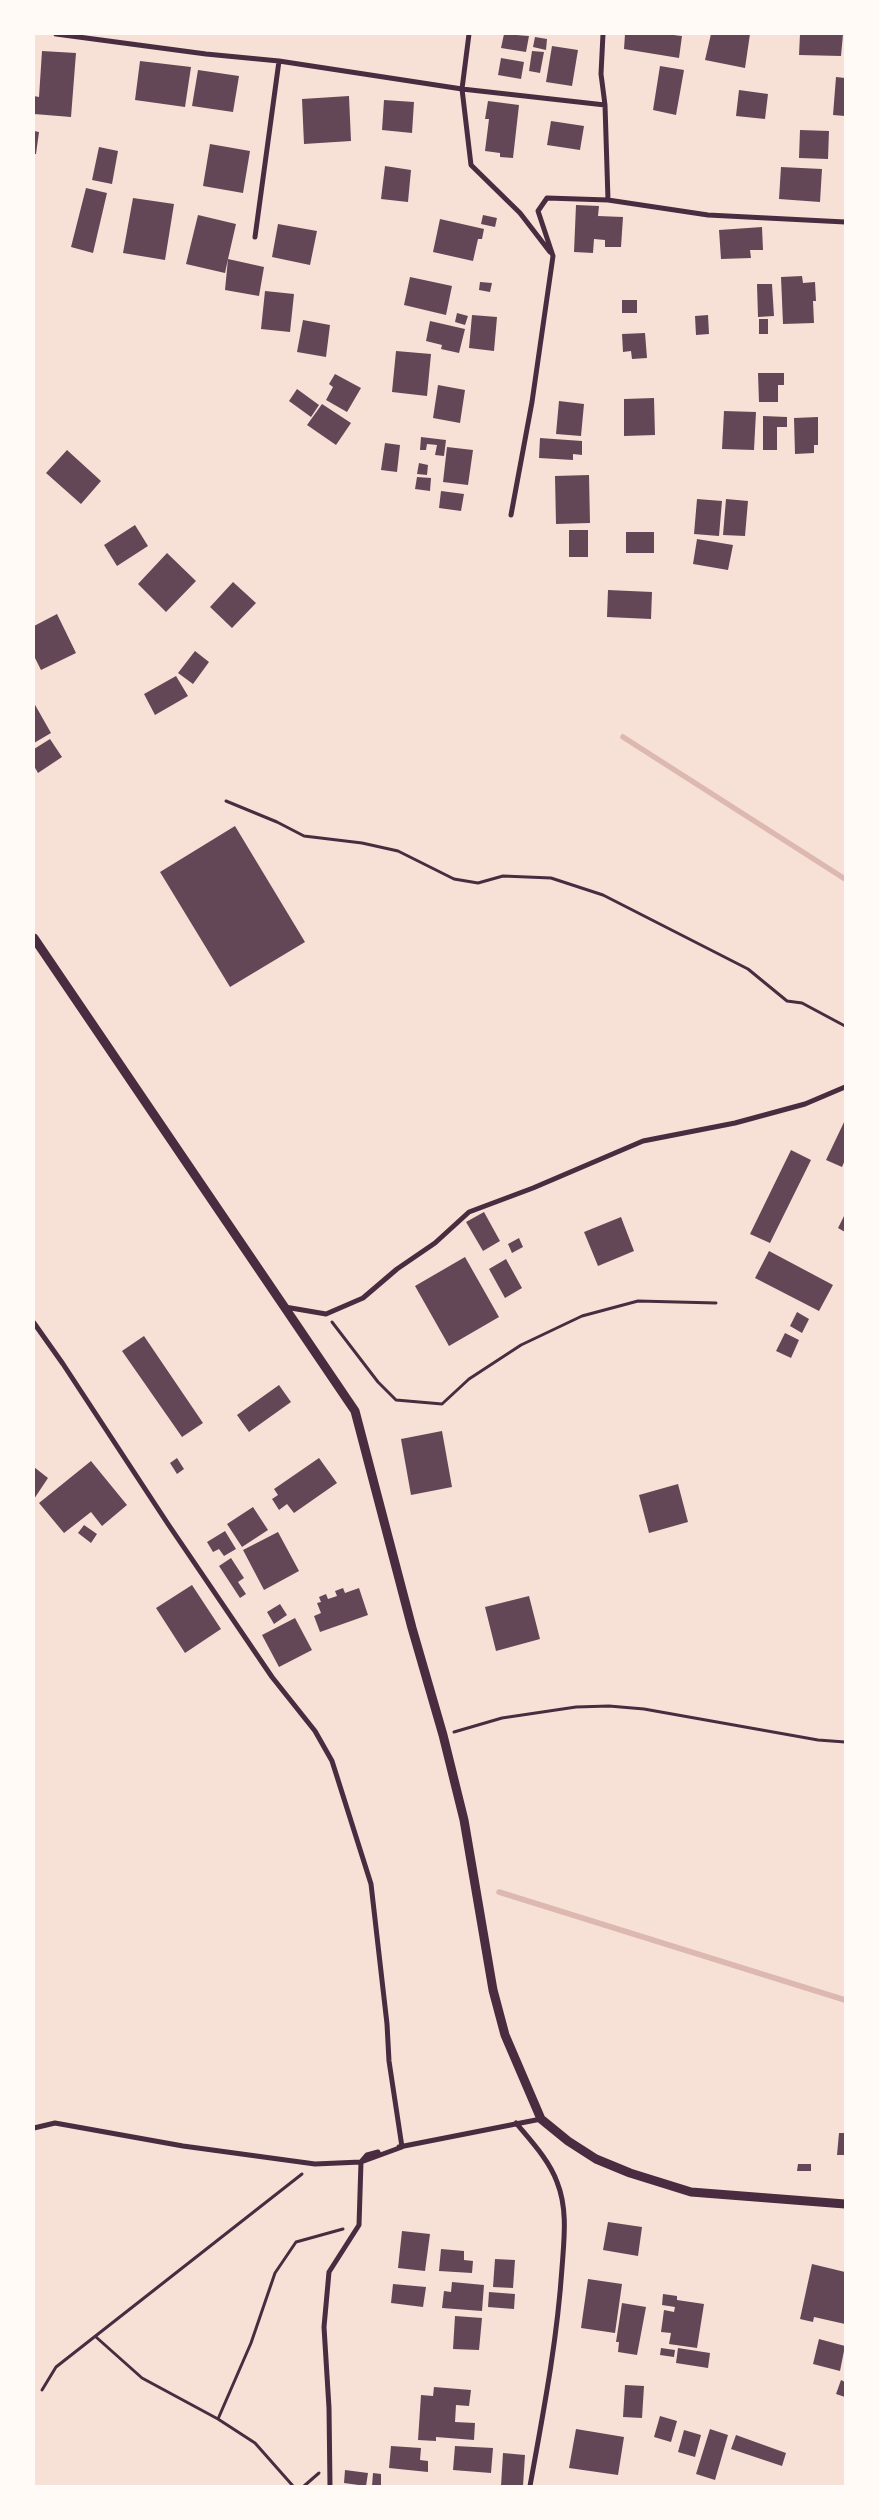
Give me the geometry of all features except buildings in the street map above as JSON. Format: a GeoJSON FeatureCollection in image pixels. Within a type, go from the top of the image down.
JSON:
{"type":"FeatureCollection","features":[{"type":"Feature","properties":{"kind":"street"},"geometry":{"type":"LineString","coordinates":[[56,34],[206,54],[280,61],[462,88],[605,105]]}},
{"type":"Feature","properties":{"kind":"street"},"geometry":{"type":"LineString","coordinates":[[469,34],[462,88],[471,164],[520,214],[553,256]]}},
{"type":"Feature","properties":{"kind":"street"},"geometry":{"type":"LineString","coordinates":[[603,34],[601,74],[605,105],[608,200]]}},
{"type":"Feature","properties":{"kind":"street"},"geometry":{"type":"LineString","coordinates":[[255,237],[280,61]]}},
{"type":"Feature","properties":{"kind":"street"},"geometry":{"type":"LineString","coordinates":[[512,515],[532,402],[553,256],[538,211],[547,198],[608,200],[708,215],[845,222]]}},
{"type":"Feature","properties":{"kind":"street"},"geometry":{"type":"LineString","coordinates":[[34,938],[355,1411],[412,1628],[443,1735],[464,1820],[493,1990],[505,2035],[541,2119],[596,2159],[630,2173],[690,2192],[845,2204]]}},
{"type":"Feature","properties":{"kind":"street"},"geometry":{"type":"LineString","coordinates":[[285,1307],[326,1314],[363,1298],[397,1269],[435,1243],[468,1212],[542,1185],[642,1141],[735,1123],[805,1104],[845,1087]]}},
{"type":"Feature","properties":{"kind":"street"},"geometry":{"type":"LineString","coordinates":[[34,1323],[64,1364],[173,1532],[272,1677],[314,1731],[332,1760],[371,1884],[387,2024],[388,2061],[402,2147]]}},
{"type":"Feature","properties":{"kind":"street"},"geometry":{"type":"LineString","coordinates":[[330,2486],[330,2445],[324,2327],[329,2272],[360,2225],[362,2162],[367,2155],[541,2119]]}},
{"type":"Feature","properties":{"kind":"street"},"geometry":{"type":"LineString","coordinates":[[34,2128],[55,2123],[183,2146],[315,2164],[362,2162]]}},
{"type":"Feature","properties":{"kind":"street"},"geometry":{"type":"LineString","coordinates":[[516,2123],[557,2180],[563,2202],[563,2243],[558,2321],[530,2486]]}},
{"type":"Feature","properties":{"kind":"path"},"geometry":{"type":"LineString","coordinates":[[226,801],[277,822],[304,836],[362,843],[398,851],[454,879],[478,883],[504,876],[551,878],[603,895],[748,968],[787,1001],[802,1004],[845,1026]]}},
{"type":"Feature","properties":{"kind":"path"},"geometry":{"type":"LineString","coordinates":[[326,1314],[378,1382],[396,1400],[442,1404],[469,1379],[521,1345],[582,1316],[638,1301],[716,1303]]}},
{"type":"Feature","properties":{"kind":"path"},"geometry":{"type":"LineString","coordinates":[[443,1735],[502,1718],[576,1707],[609,1706],[644,1709],[818,1740],[845,1742]]}},
{"type":"Feature","properties":{"kind":"path"},"geometry":{"type":"LineString","coordinates":[[42,2390],[56,2367],[315,2164]]}},
{"type":"Feature","properties":{"kind":"path"},"geometry":{"type":"LineString","coordinates":[[218,2419],[251,2343],[275,2274],[296,2242],[360,2225]]}},
{"type":"Feature","properties":{"kind":"path"},"geometry":{"type":"LineString","coordinates":[[96,2337],[142,2378],[218,2419],[255,2443],[293,2486]]}},
{"type":"Feature","properties":{"kind":"waterway"},"geometry":{"type":"LineString","coordinates":[[623,737],[845,879]]}},
{"type":"Feature","properties":{"kind":"waterway"},"geometry":{"type":"LineString","coordinates":[[499,1892],[845,2000]]}}]}
